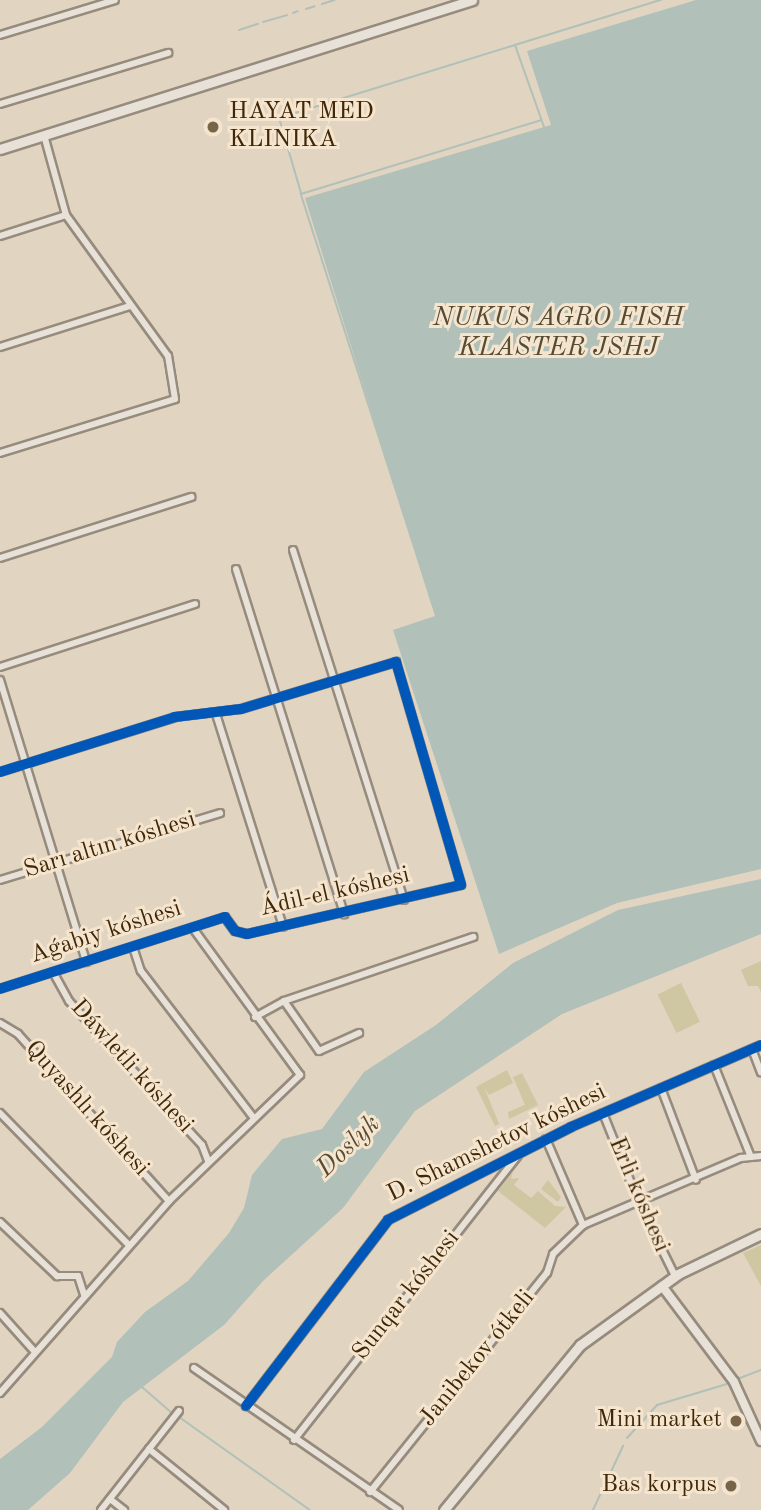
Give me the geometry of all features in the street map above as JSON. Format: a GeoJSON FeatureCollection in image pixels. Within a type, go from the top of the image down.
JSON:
{"type":"FeatureCollection","features":[{"type":"Feature","properties":{"kind":"main road"},"geometry":{"type":"LineString","coordinates":[[0,149],[472,0]]}},
{"type":"Feature","properties":{"kind":"main road"},"geometry":{"type":"LineString","coordinates":[[444,1510],[580,1345],[675,1276],[761,1234]]}},
{"type":"Feature","properties":{"kind":"street"},"geometry":{"type":"LineString","coordinates":[[0,35],[115,0]]}},
{"type":"Feature","properties":{"kind":"street"},"geometry":{"type":"LineString","coordinates":[[0,104],[168,53]]}},
{"type":"Feature","properties":{"kind":"street"},"geometry":{"type":"LineString","coordinates":[[0,453],[175,399],[168,356],[66,215],[44,135]]}},
{"type":"Feature","properties":{"kind":"street"},"geometry":{"type":"LineString","coordinates":[[0,236],[66,215]]}},
{"type":"Feature","properties":{"kind":"street"},"geometry":{"type":"LineString","coordinates":[[0,347],[130,306]]}},
{"type":"Feature","properties":{"kind":"street"},"geometry":{"type":"LineString","coordinates":[[0,558],[191,497]]}},
{"type":"Feature","properties":{"kind":"street"},"geometry":{"type":"LineString","coordinates":[[293,550],[331,679],[404,900]]}},
{"type":"Feature","properties":{"kind":"street"},"geometry":{"type":"LineString","coordinates":[[236,569],[344,914]]}},
{"type":"Feature","properties":{"kind":"street"},"geometry":{"type":"LineString","coordinates":[[0,667],[195,604]]}},
{"type":"Feature","properties":{"kind":"street","name":"Ádil-el kóshesi"},"geometry":{"type":"LineString","coordinates":[[225,917],[235,931],[247,934],[344,914],[461,885],[396,662],[331,679]]}},
{"type":"Feature","properties":{"kind":"street"},"geometry":{"type":"LineString","coordinates":[[0,772],[175,717],[216,714],[276,699],[331,679]]}},
{"type":"Feature","properties":{"kind":"street"},"geometry":{"type":"LineString","coordinates":[[0,680],[86,962]]}},
{"type":"Feature","properties":{"kind":"street"},"geometry":{"type":"LineString","coordinates":[[216,714],[283,927]]}},
{"type":"Feature","properties":{"kind":"street","name":"Sarı altın kóshesi"},"geometry":{"type":"LineString","coordinates":[[0,880],[220,813]]}},
{"type":"Feature","properties":{"kind":"street","name":"Aǵabiy kóshesi"},"geometry":{"type":"LineString","coordinates":[[0,989],[225,917]]}},
{"type":"Feature","properties":{"kind":"street"},"geometry":{"type":"LineString","coordinates":[[0,1393],[34,1352],[62,1327],[84,1295],[169,1201],[253,1117],[300,1076],[193,928]]}},
{"type":"Feature","properties":{"kind":"street"},"geometry":{"type":"LineString","coordinates":[[255,1017],[284,1001],[473,937]]}},
{"type":"Feature","properties":{"kind":"street"},"geometry":{"type":"LineString","coordinates":[[133,947],[141,971],[253,1117]]}},
{"type":"Feature","properties":{"kind":"street","name":"Dáwletli kóshesi"},"geometry":{"type":"LineString","coordinates":[[53,972],[69,1001],[202,1145],[208,1161]]}},
{"type":"Feature","properties":{"kind":"street"},"geometry":{"type":"LineString","coordinates":[[284,1001],[319,1051],[359,1033]]}},
{"type":"Feature","properties":{"kind":"street","name":"Quyashlı kóshesi"},"geometry":{"type":"LineString","coordinates":[[0,1023],[18,1034],[169,1201]]}},
{"type":"Feature","properties":{"kind":"street","name":"D. Shamshetov kóshesi"},"geometry":{"type":"LineString","coordinates":[[246,1406],[388,1220],[546,1139],[761,1045]]}},
{"type":"Feature","properties":{"kind":"street"},"geometry":{"type":"LineString","coordinates":[[752,1049],[761,1072]]}},
{"type":"Feature","properties":{"kind":"street"},"geometry":{"type":"LineString","coordinates":[[713,1065],[751,1157]]}},
{"type":"Feature","properties":{"kind":"street"},"geometry":{"type":"LineString","coordinates":[[661,1088],[696,1180]]}},
{"type":"Feature","properties":{"kind":"street"},"geometry":{"type":"LineString","coordinates":[[0,1113],[129,1245]]}},
{"type":"Feature","properties":{"kind":"street","name":"Erli kóshesi"},"geometry":{"type":"LineString","coordinates":[[603,1113],[639,1203],[675,1276]]}},
{"type":"Feature","properties":{"kind":"street"},"geometry":{"type":"LineString","coordinates":[[546,1139],[583,1225],[751,1157],[761,1156]]}},
{"type":"Feature","properties":{"kind":"street","name":"Sunqar kóshesi"},"geometry":{"type":"LineString","coordinates":[[294,1440],[520,1153]]}},
{"type":"Feature","properties":{"kind":"street"},"geometry":{"type":"LineString","coordinates":[[0,1222],[57,1276],[78,1276],[84,1295]]}},
{"type":"Feature","properties":{"kind":"street","name":"Janibekov ótkeli"},"geometry":{"type":"LineString","coordinates":[[370,1492],[547,1273],[553,1254],[583,1225]]}},
{"type":"Feature","properties":{"kind":"street"},"geometry":{"type":"LineString","coordinates":[[662,1286],[734,1382],[761,1441]]}},
{"type":"Feature","properties":{"kind":"street"},"geometry":{"type":"LineString","coordinates":[[0,1313],[34,1352]]}},
{"type":"Feature","properties":{"kind":"street"},"geometry":{"type":"LineString","coordinates":[[194,1368],[294,1440],[399,1510]]}},
{"type":"Feature","properties":{"kind":"street"},"geometry":{"type":"LineString","coordinates":[[101,1510],[179,1410]]}},
{"type":"Feature","properties":{"kind":"street"},"geometry":{"type":"LineString","coordinates":[[149,1449],[224,1510]]}},
{"type":"Feature","properties":{"kind":"street"},"geometry":{"type":"LineString","coordinates":[[110,1499],[124,1510]]}},
{"type":"Feature","properties":{"kind":"shaded area"},"geometry":{"type":"Polygon","coordinates":[[[761,961],[761,992],[758,986],[748,986],[741,970],[761,961]]]}},
{"type":"Feature","properties":{"kind":"shaded area"},"geometry":{"type":"Polygon","coordinates":[[[681,983],[700,1022],[676,1033],[658,994],[681,983]]]}},
{"type":"Feature","properties":{"kind":"shaded area"},"geometry":{"type":"Polygon","coordinates":[[[507,1070],[513,1083],[489,1095],[484,1087],[499,1124],[495,1126],[476,1087],[507,1070]]]}},
{"type":"Feature","properties":{"kind":"shaded area"},"geometry":{"type":"Polygon","coordinates":[[[522,1073],[538,1105],[509,1119],[508,1112],[525,1105],[513,1077],[522,1073]]]}},
{"type":"Feature","properties":{"kind":"shaded area"},"geometry":{"type":"Polygon","coordinates":[[[513,1172],[511,1179],[519,1178],[514,1185],[531,1198],[538,1191],[555,1206],[566,1207],[545,1228],[498,1191],[513,1172]]]}},
{"type":"Feature","properties":{"kind":"shaded area"},"geometry":{"type":"Polygon","coordinates":[[[548,1180],[561,1197],[558,1202],[541,1189],[548,1180]]]}},
{"type":"Feature","properties":{"kind":"shaded area"},"geometry":{"type":"Polygon","coordinates":[[[761,1245],[761,1286],[743,1253],[761,1245]]]}},
{"type":"Feature","properties":{"kind":"water","name":"NUKUS AGRO FISH KLASTER JSHJ"},"geometry":{"type":"Polygon","coordinates":[[[696,0],[761,0],[761,869],[617,903],[499,954],[393,630],[435,616],[305,198],[551,125],[527,51],[696,0]]]}},
{"type":"Feature","properties":{"kind":"water","name":"Doslyk"},"geometry":{"type":"Polygon","coordinates":[[[761,879],[761,934],[562,1014],[415,1111],[343,1208],[264,1280],[224,1325],[123,1402],[70,1473],[28,1510],[0,1510],[0,1459],[42,1427],[112,1357],[117,1342],[145,1312],[188,1281],[229,1233],[244,1208],[252,1175],[282,1139],[322,1129],[364,1072],[436,1025],[513,963],[618,910],[761,879]]]}},
{"type":"Feature","properties":{"kind":"waterway"},"geometry":{"type":"LineString","coordinates":[[322,4],[334,0]]}},
{"type":"Feature","properties":{"kind":"waterway"},"geometry":{"type":"LineString","coordinates":[[301,193],[279,118],[661,0]]}},
{"type":"Feature","properties":{"kind":"waterway"},"geometry":{"type":"LineString","coordinates":[[306,9],[315,6]]}},
{"type":"Feature","properties":{"kind":"waterway"},"geometry":{"type":"LineString","coordinates":[[293,13],[298,11]]}},
{"type":"Feature","properties":{"kind":"waterway"},"geometry":{"type":"LineString","coordinates":[[263,22],[287,15]]}},
{"type":"Feature","properties":{"kind":"waterway"},"geometry":{"type":"LineString","coordinates":[[239,30],[258,24]]}},
{"type":"Feature","properties":{"kind":"waterway"},"geometry":{"type":"LineString","coordinates":[[515,45],[544,127]]}},
{"type":"Feature","properties":{"kind":"waterway"},"geometry":{"type":"LineString","coordinates":[[433,606],[301,194],[541,120]]}},
{"type":"Feature","properties":{"kind":"waterway"},"geometry":{"type":"LineString","coordinates":[[740,1378],[761,1370]]}},
{"type":"Feature","properties":{"kind":"waterway"},"geometry":{"type":"LineString","coordinates":[[627,1438],[657,1405],[727,1384]]}},
{"type":"Feature","properties":{"kind":"waterway"},"geometry":{"type":"LineString","coordinates":[[142,1387],[171,1412]]}},
{"type":"Feature","properties":{"kind":"waterway"},"geometry":{"type":"LineString","coordinates":[[179,1417],[310,1510]]}},
{"type":"Feature","properties":{"kind":"waterway"},"geometry":{"type":"LineString","coordinates":[[593,1510],[623,1446]]}},
{"type":"Feature","properties":{"kind":"cycle path"},"geometry":{"type":"LineString","coordinates":[[0,772],[175,717],[241,709],[396,662],[461,885],[247,934],[235,931],[225,917],[0,989]]}},
{"type":"Feature","properties":{"kind":"cycle path"},"geometry":{"type":"LineString","coordinates":[[246,1406],[388,1220],[571,1127],[761,1045]]}},
{"type":"Feature","properties":{"kind":"place","name":"HAYAT MED KLINIKA"},"geometry":{"type":"Point","coordinates":[213,127]}},
{"type":"Feature","properties":{"kind":"place","name":"Mini market"},"geometry":{"type":"Point","coordinates":[736,1421]}},
{"type":"Feature","properties":{"kind":"place","name":"Bas korpus"},"geometry":{"type":"Point","coordinates":[731,1486]}}]}
